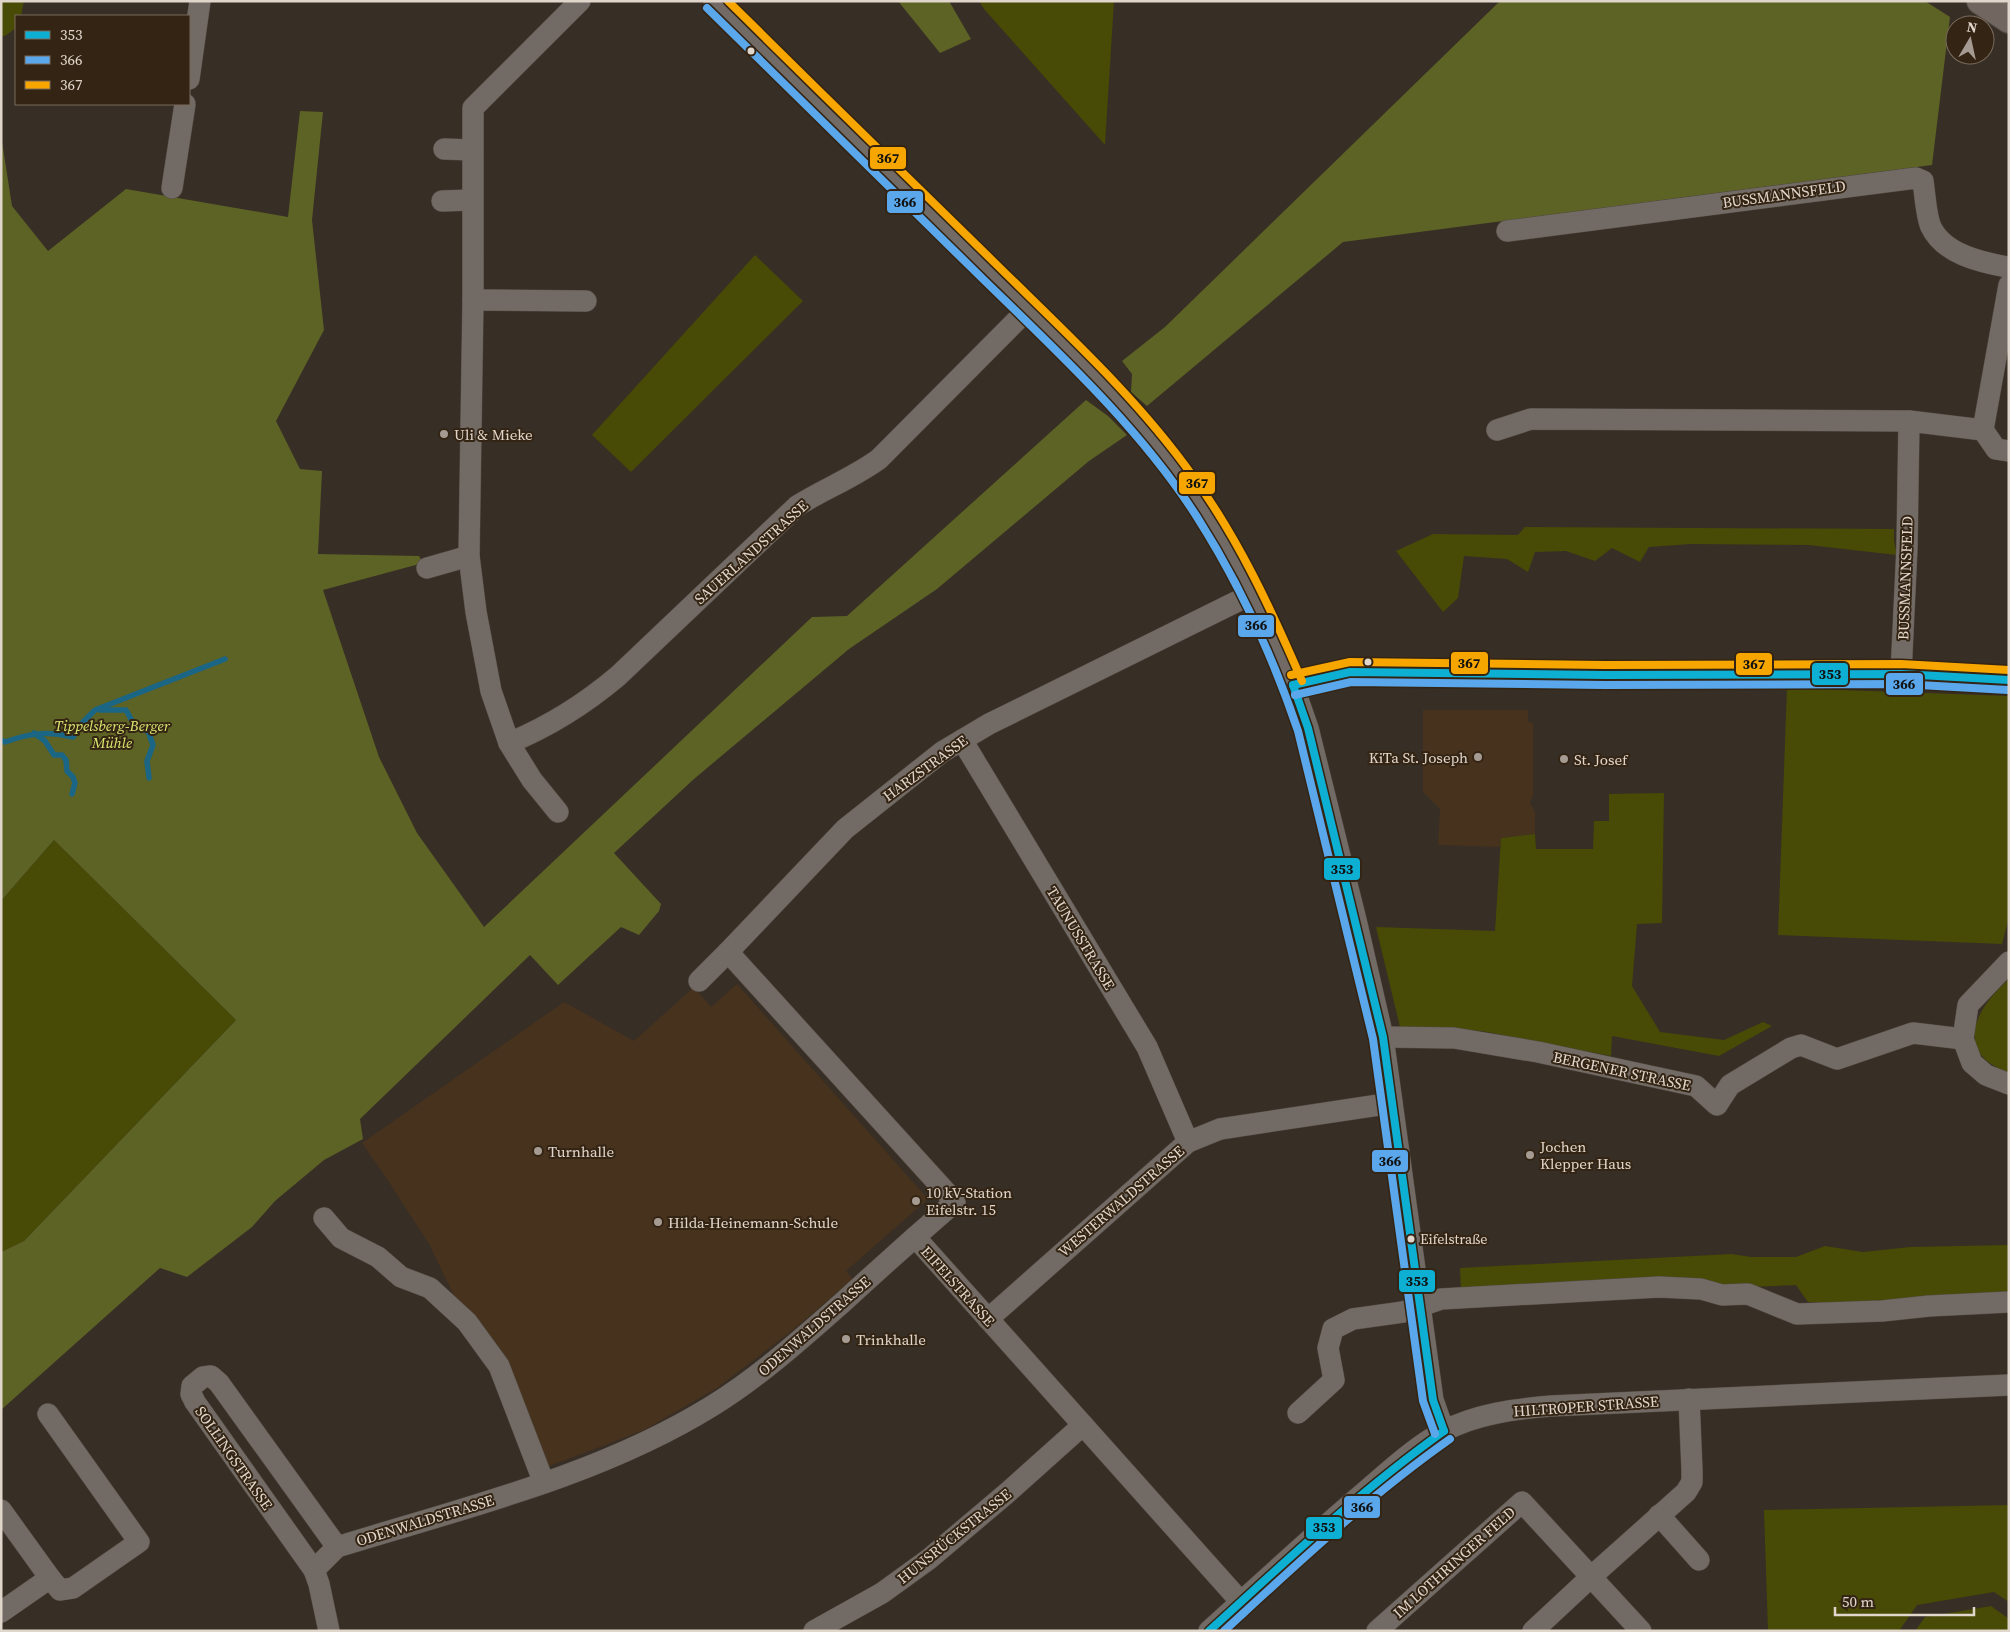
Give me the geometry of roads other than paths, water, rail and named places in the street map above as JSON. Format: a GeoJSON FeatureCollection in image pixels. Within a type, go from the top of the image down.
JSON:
{"type":"FeatureCollection","features":[{"type":"Feature","properties":{"kind":"main road"},"geometry":{"type":"LineString","coordinates":[[1980,1],[2009,20]]}},
{"type":"Feature","properties":{"kind":"street"},"geometry":{"type":"LineString","coordinates":[[190,72],[200,1]]}},
{"type":"Feature","properties":{"kind":"street"},"geometry":{"type":"LineString","coordinates":[[558,812],[532,780],[509,743],[491,691],[476,612],[469,556],[473,300],[473,108],[580,1]]}},
{"type":"Feature","properties":{"kind":"street"},"geometry":{"type":"LineString","coordinates":[[714,1],[1028,309],[1111,394],[1160,449],[1205,511],[1252,594],[1293,685],[1308,728],[1383,1037],[1433,1400],[1444,1431]]}},
{"type":"Feature","properties":{"kind":"street"},"geometry":{"type":"LineString","coordinates":[[172,188],[185,105]]}},
{"type":"Feature","properties":{"kind":"street"},"geometry":{"type":"LineString","coordinates":[[444,150],[472,150]]}},
{"type":"Feature","properties":{"kind":"street","name":"BUSSMANNSFELD"},"geometry":{"type":"LineString","coordinates":[[1507,231],[1916,178],[1923,181],[1931,226],[1943,242],[1962,255],[2009,269]]}},
{"type":"Feature","properties":{"kind":"street"},"geometry":{"type":"LineString","coordinates":[[442,201],[472,200]]}},
{"type":"Feature","properties":{"kind":"street"},"geometry":{"type":"LineString","coordinates":[[2009,287],[1983,430],[1996,449],[2009,451]]}},
{"type":"Feature","properties":{"kind":"street"},"geometry":{"type":"LineString","coordinates":[[473,300],[586,301]]}},
{"type":"Feature","properties":{"kind":"street","name":"SAUERLANDSTRASSE"},"geometry":{"type":"LineString","coordinates":[[509,743],[527,736],[596,694],[618,676],[797,506],[814,495],[860,473],[879,459],[1028,309]]}},
{"type":"Feature","properties":{"kind":"street"},"geometry":{"type":"LineString","coordinates":[[1497,430],[1531,420],[1909,422],[1983,430]]}},
{"type":"Feature","properties":{"kind":"street","name":"BUSSMANNSFELD"},"geometry":{"type":"LineString","coordinates":[[1901,674],[1907,547],[1909,422]]}},
{"type":"Feature","properties":{"kind":"street"},"geometry":{"type":"LineString","coordinates":[[427,568],[469,556]]}},
{"type":"Feature","properties":{"kind":"street","name":"HARZSTRASSE"},"geometry":{"type":"LineString","coordinates":[[699,981],[845,829],[942,752],[989,724],[1252,594]]}},
{"type":"Feature","properties":{"kind":"street"},"geometry":{"type":"LineString","coordinates":[[1293,685],[1350,672],[1605,675],[1901,674],[2009,680]]}},
{"type":"Feature","properties":{"kind":"street","name":"TAUNUSSTRASSE"},"geometry":{"type":"LineString","coordinates":[[962,740],[1147,1046],[1188,1142]]}},
{"type":"Feature","properties":{"kind":"street","name":"EIFELSTRASSE"},"geometry":{"type":"LineString","coordinates":[[728,952],[955,1202],[915,1237],[1241,1602]]}},
{"type":"Feature","properties":{"kind":"street"},"geometry":{"type":"LineString","coordinates":[[2009,962],[1968,1005],[1962,1039],[1972,1062],[1986,1075],[2009,1084]]}},
{"type":"Feature","properties":{"kind":"street","name":"BERGENER STRASSE"},"geometry":{"type":"LineString","coordinates":[[1383,1037],[1454,1038],[1538,1052],[1696,1086],[1717,1105],[1730,1085],[1791,1048],[1801,1045],[1837,1059],[1913,1033],[1962,1039]]}},
{"type":"Feature","properties":{"kind":"street","name":"WESTERWALDSTRASSE"},"geometry":{"type":"LineString","coordinates":[[988,1319],[1188,1142],[1220,1129],[1392,1103]]}},
{"type":"Feature","properties":{"kind":"street"},"geometry":{"type":"LineString","coordinates":[[324,1218],[341,1238],[378,1257],[401,1278],[430,1288],[467,1322],[499,1366],[544,1483]]}},
{"type":"Feature","properties":{"kind":"street","name":"ODENWALDSTRASSE"},"geometry":{"type":"LineString","coordinates":[[314,1570],[337,1548],[544,1483],[601,1462],[652,1440],[712,1406],[788,1351],[915,1237]]}},
{"type":"Feature","properties":{"kind":"street"},"geometry":{"type":"LineString","coordinates":[[1298,1413],[1334,1380],[1328,1348],[1333,1330],[1353,1319],[1403,1312],[1441,1299],[1659,1287],[1701,1289],[1722,1294],[1748,1294],[1798,1314],[1882,1311],[1929,1306],[2009,1302]]}},
{"type":"Feature","properties":{"kind":"street","name":"SOLLINGSTRASSE"},"geometry":{"type":"LineString","coordinates":[[329,1631],[320,1584],[314,1570],[195,1402],[191,1394],[192,1386],[203,1377],[211,1376],[219,1382],[337,1548]]}},
{"type":"Feature","properties":{"kind":"street","name":"HILTROPER STRASSE"},"geometry":{"type":"LineString","coordinates":[[1209,1631],[1274,1571],[1393,1468],[1444,1431],[1480,1417],[1523,1408],[2009,1385]]}},
{"type":"Feature","properties":{"kind":"street"},"geometry":{"type":"LineString","coordinates":[[1533,1631],[1686,1492],[1692,1482],[1689,1399]]}},
{"type":"Feature","properties":{"kind":"street"},"geometry":{"type":"LineString","coordinates":[[1,1510],[60,1590],[73,1588],[139,1542],[48,1414]]}},
{"type":"Feature","properties":{"kind":"street","name":"HUNSRÜCKSTRASSE"},"geometry":{"type":"LineString","coordinates":[[814,1631],[882,1593],[929,1559],[1083,1425]]}},
{"type":"Feature","properties":{"kind":"street","name":"IM LOTHRINGER FELD"},"geometry":{"type":"LineString","coordinates":[[1377,1631],[1522,1502],[1642,1631]]}},
{"type":"Feature","properties":{"kind":"street"},"geometry":{"type":"LineString","coordinates":[[1659,1515],[1699,1560]]}},
{"type":"Feature","properties":{"kind":"street"},"geometry":{"type":"LineString","coordinates":[[1,1612],[50,1578]]}},
{"type":"Feature","properties":{"kind":"waterway"},"geometry":{"type":"LineString","coordinates":[[1,740],[5,742],[39,734],[73,737],[83,722],[95,710],[225,659]]}},
{"type":"Feature","properties":{"kind":"waterway"},"geometry":{"type":"LineString","coordinates":[[100,710],[126,710],[136,728],[148,731],[153,745],[147,761],[149,778]]}},
{"type":"Feature","properties":{"kind":"waterway"},"geometry":{"type":"LineString","coordinates":[[34,733],[45,741],[54,755],[62,755],[66,760],[67,771],[73,777],[75,783],[72,794]]}},
{"type":"Feature","properties":{"kind":"place","name":"Uli & Mieke"},"geometry":{"type":"Point","coordinates":[444,434]}},
{"type":"Feature","properties":{"kind":"place","name":"KiTa St. Joseph"},"geometry":{"type":"Point","coordinates":[1478,757]}},
{"type":"Feature","properties":{"kind":"place","name":"St. Josef"},"geometry":{"type":"Point","coordinates":[1564,759]}},
{"type":"Feature","properties":{"kind":"place","name":"Turnhalle"},"geometry":{"type":"Point","coordinates":[538,1151]}},
{"type":"Feature","properties":{"kind":"place","name":"Jochen Klepper Haus"},"geometry":{"type":"Point","coordinates":[1530,1155]}},
{"type":"Feature","properties":{"kind":"place","name":"10 kV-Station Eifelstr. 15"},"geometry":{"type":"Point","coordinates":[916,1201]}},
{"type":"Feature","properties":{"kind":"place","name":"Hilda-Heinemann-Schule"},"geometry":{"type":"Point","coordinates":[658,1222]}},
{"type":"Feature","properties":{"kind":"place","name":"Eifelstraße"},"geometry":{"type":"Point","coordinates":[1411,1239]}},
{"type":"Feature","properties":{"kind":"place","name":"Trinkhalle"},"geometry":{"type":"Point","coordinates":[846,1339]}},
{"type":"Feature","properties":{"kind":"park label","name":"Tippelsberg-Berger Mühle"},"geometry":{"type":"Point","coordinates":[112,734]}}]}
